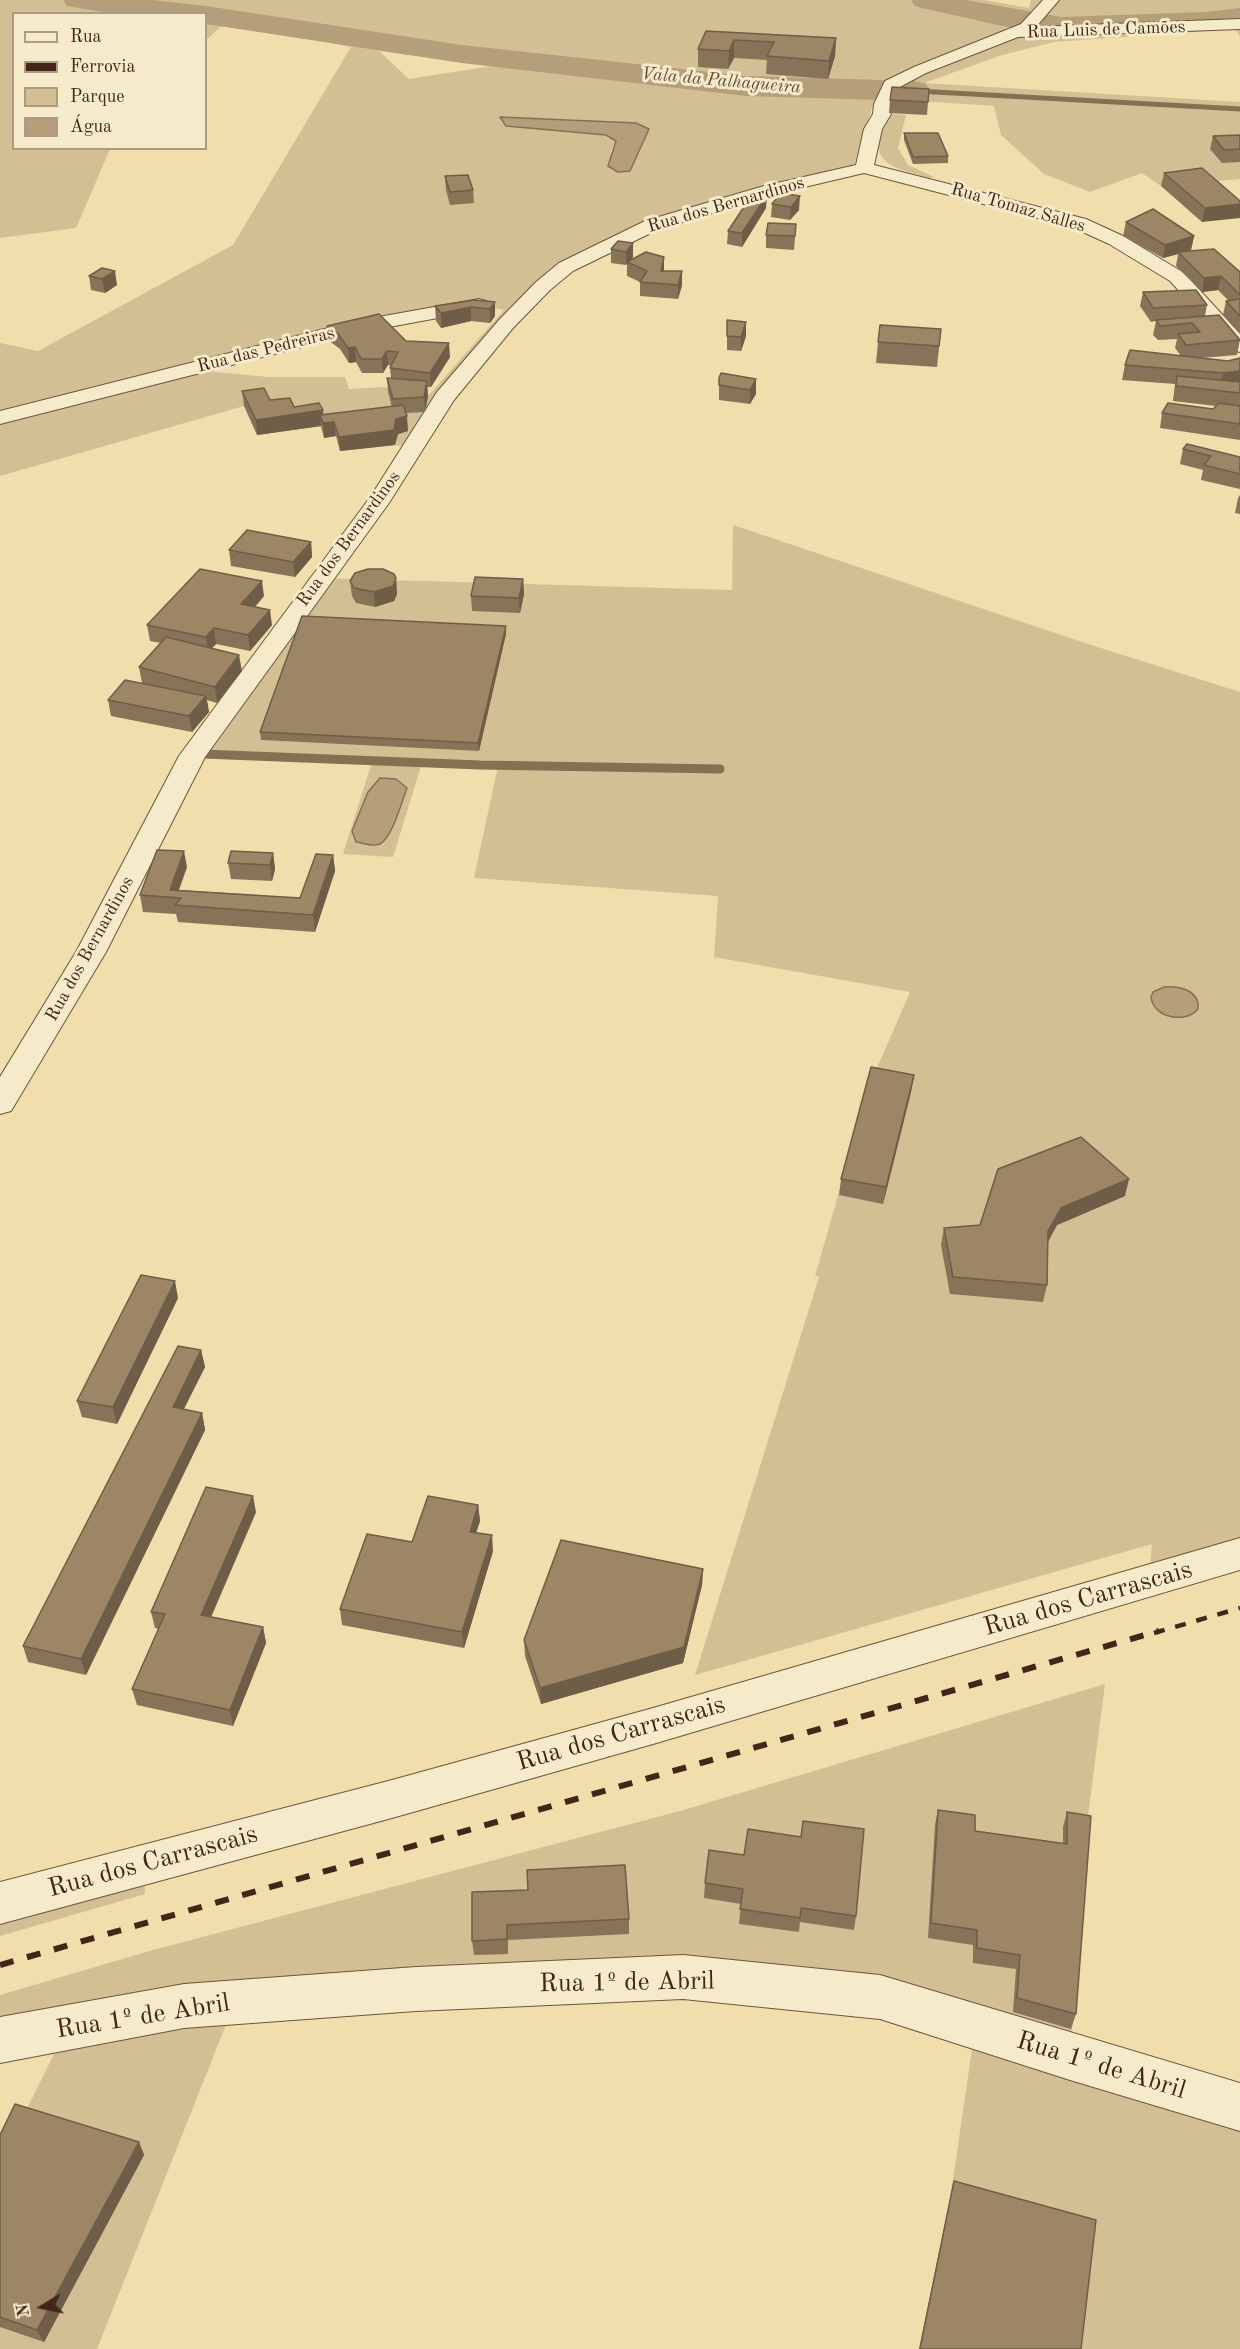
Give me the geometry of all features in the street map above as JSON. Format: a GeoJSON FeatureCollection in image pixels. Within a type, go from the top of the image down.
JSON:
{"type":"FeatureCollection","features":[{"type":"Feature","properties":{"kind":"street"},"geometry":{"type":"LineString","coordinates":[[1026,26],[1051,0]]}},
{"type":"Feature","properties":{"kind":"street","name":"Rua Luis de Camões"},"geometry":{"type":"LineString","coordinates":[[864,168],[873,129],[882,114],[888,90],[920,70],[1026,26],[1199,27],[1240,24]]}},
{"type":"Feature","properties":{"kind":"street","name":"Rua dos Bernardinos"},"geometry":{"type":"LineString","coordinates":[[0,1103],[91,952],[192,756],[381,498],[445,397],[506,324],[566,267],[652,225],[770,190],[864,168]]}},
{"type":"Feature","properties":{"kind":"street","name":"Rua Tomaz Salles"},"geometry":{"type":"LineString","coordinates":[[864,168],[1056,216],[1079,223],[1116,240],[1177,277],[1240,346]]}},
{"type":"Feature","properties":{"kind":"street","name":"Rua das Pedreiras"},"geometry":{"type":"LineString","coordinates":[[0,418],[356,327],[534,295]]}},
{"type":"Feature","properties":{"kind":"street","name":"Rua dos Carrascais"},"geometry":{"type":"LineString","coordinates":[[0,1903],[392,1799],[653,1726],[1240,1554]]}},
{"type":"Feature","properties":{"kind":"street","name":"Rua 1º de Abril"},"geometry":{"type":"LineString","coordinates":[[0,2040],[184,2006],[416,1989],[683,1977],[880,1997],[1070,2058],[1240,2107]]}},
{"type":"Feature","properties":{"kind":"green space"},"geometry":{"type":"Polygon","coordinates":[[[0,0],[984,0],[1029,8],[1031,0],[1240,0],[1240,36],[1235,29],[1054,42],[1002,55],[924,83],[1240,102],[1240,179],[1161,186],[1142,173],[1090,192],[1044,174],[1001,135],[994,106],[892,99],[891,85],[1016,32],[1027,10],[1008,29],[883,83],[877,92],[854,165],[767,188],[652,225],[543,286],[412,448],[395,445],[398,434],[408,431],[404,420],[322,430],[324,425],[266,403],[244,406],[0,476],[0,343],[38,351],[233,245],[351,47],[225,23],[207,39],[207,12],[12,12],[12,150],[110,150],[76,228],[0,238],[0,0]],[[379,51],[409,79],[490,66],[379,51]],[[541,129],[606,135],[616,141],[610,153],[649,129],[541,129]],[[494,308],[380,328],[204,371],[269,377],[345,377],[349,389],[386,387],[395,392],[428,396],[504,310],[494,308]]]}},
{"type":"Feature","properties":{"kind":"green space"},"geometry":{"type":"Polygon","coordinates":[[[890,114],[906,115],[898,148],[908,165],[934,177],[929,178],[901,169],[884,160],[880,152],[880,143],[890,114]]]}},
{"type":"Feature","properties":{"kind":"green space"},"geometry":{"type":"Polygon","coordinates":[[[733,525],[1085,643],[1240,692],[1240,1541],[1150,1569],[1152,1544],[695,1675],[819,1277],[815,1276],[870,1084],[910,992],[714,957],[718,896],[474,878],[498,766],[422,763],[393,857],[343,854],[372,762],[192,756],[321,578],[732,590],[733,525]],[[506,634],[261,740],[478,751],[506,634]],[[380,778],[362,808],[357,842],[371,845],[380,778]]]}},
{"type":"Feature","properties":{"kind":"green space"},"geometry":{"type":"Polygon","coordinates":[[[1105,1684],[1086,1831],[1070,2057],[1240,2107],[1240,2349],[919,2349],[951,2194],[975,2028],[880,1997],[235,2002],[97,2349],[0,2349],[0,2163],[67,2028],[0,2040],[0,1995],[153,1950],[680,1811],[1105,1684]]]}},
{"type":"Feature","properties":{"kind":"green space"},"geometry":{"type":"Polygon","coordinates":[[[144,1864],[145,1894],[0,1936],[0,1900],[144,1864]]]}},
{"type":"Feature","properties":{"kind":"water"},"geometry":{"type":"Polygon","coordinates":[[[500,117],[636,123],[649,129],[630,171],[618,172],[608,166],[616,141],[606,135],[506,126],[500,117]]]}},
{"type":"Feature","properties":{"kind":"water"},"geometry":{"type":"Polygon","coordinates":[[[380,778],[396,779],[407,788],[399,810],[389,835],[380,844],[356,842],[352,831],[368,792],[380,778]]]}},
{"type":"Feature","properties":{"kind":"water"},"geometry":{"type":"Polygon","coordinates":[[[1164,987],[1176,987],[1192,993],[1196,997],[1198,1009],[1186,1016],[1164,1014],[1153,1004],[1151,997],[1153,992],[1164,987]]]}},
{"type":"Feature","properties":{"kind":"building"},"geometry":{"type":"Polygon","coordinates":[[[706,31],[836,38],[829,61],[767,56],[774,42],[734,40],[729,51],[698,49],[706,31]]]}},
{"type":"Feature","properties":{"kind":"building"},"geometry":{"type":"Polygon","coordinates":[[[892,87],[929,89],[928,102],[890,100],[892,87]]]}},
{"type":"Feature","properties":{"kind":"building"},"geometry":{"type":"Polygon","coordinates":[[[904,133],[938,133],[948,156],[913,157],[904,133]]]}},
{"type":"Feature","properties":{"kind":"building"},"geometry":{"type":"Polygon","coordinates":[[[1240,135],[1240,149],[1224,150],[1213,136],[1240,135]]]}},
{"type":"Feature","properties":{"kind":"building"},"geometry":{"type":"Polygon","coordinates":[[[1202,168],[1240,201],[1240,204],[1205,208],[1164,173],[1202,168]]]}},
{"type":"Feature","properties":{"kind":"building"},"geometry":{"type":"Polygon","coordinates":[[[468,175],[473,190],[450,192],[445,176],[468,175]]]}},
{"type":"Feature","properties":{"kind":"building"},"geometry":{"type":"Polygon","coordinates":[[[753,193],[767,195],[742,233],[728,231],[753,193]]]}},
{"type":"Feature","properties":{"kind":"building"},"geometry":{"type":"Polygon","coordinates":[[[781,193],[800,196],[791,207],[772,204],[781,193]]]}},
{"type":"Feature","properties":{"kind":"building"},"geometry":{"type":"Polygon","coordinates":[[[1153,209],[1194,236],[1165,245],[1126,222],[1153,209]]]}},
{"type":"Feature","properties":{"kind":"building"},"geometry":{"type":"Polygon","coordinates":[[[768,223],[796,224],[795,236],[766,235],[768,223]]]}},
{"type":"Feature","properties":{"kind":"building"},"geometry":{"type":"Polygon","coordinates":[[[618,241],[633,243],[626,252],[611,249],[618,241]]]}},
{"type":"Feature","properties":{"kind":"building"},"geometry":{"type":"Polygon","coordinates":[[[1214,249],[1240,272],[1240,295],[1221,276],[1204,278],[1178,252],[1214,249]]]}},
{"type":"Feature","properties":{"kind":"building"},"geometry":{"type":"Polygon","coordinates":[[[646,252],[664,257],[661,271],[682,271],[678,285],[640,282],[647,271],[627,262],[646,252]]]}},
{"type":"Feature","properties":{"kind":"building"},"geometry":{"type":"Polygon","coordinates":[[[102,268],[115,271],[102,279],[89,276],[102,268]]]}},
{"type":"Feature","properties":{"kind":"building"},"geometry":{"type":"Polygon","coordinates":[[[1196,290],[1207,305],[1153,308],[1143,292],[1196,290]]]}},
{"type":"Feature","properties":{"kind":"building"},"geometry":{"type":"Polygon","coordinates":[[[1240,299],[1240,316],[1226,301],[1240,299]]]}},
{"type":"Feature","properties":{"kind":"building"},"geometry":{"type":"Polygon","coordinates":[[[475,300],[495,302],[490,309],[471,307],[441,313],[435,306],[475,300]]]}},
{"type":"Feature","properties":{"kind":"building"},"geometry":{"type":"Polygon","coordinates":[[[379,314],[406,341],[449,343],[430,373],[390,368],[398,352],[387,351],[382,359],[361,359],[355,347],[348,348],[338,334],[327,326],[379,314]]]}},
{"type":"Feature","properties":{"kind":"building"},"geometry":{"type":"Polygon","coordinates":[[[1219,315],[1240,340],[1186,345],[1178,334],[1200,332],[1192,323],[1160,326],[1156,320],[1219,315]]]}},
{"type":"Feature","properties":{"kind":"building"},"geometry":{"type":"Polygon","coordinates":[[[727,320],[746,322],[741,337],[727,336],[727,320]]]}},
{"type":"Feature","properties":{"kind":"building"},"geometry":{"type":"Polygon","coordinates":[[[880,325],[941,329],[939,346],[878,342],[880,325]]]}},
{"type":"Feature","properties":{"kind":"building"},"geometry":{"type":"Polygon","coordinates":[[[1130,350],[1228,361],[1240,358],[1240,371],[1223,373],[1125,365],[1130,350]]]}},
{"type":"Feature","properties":{"kind":"building"},"geometry":{"type":"Polygon","coordinates":[[[721,373],[756,379],[750,390],[719,385],[721,373]]]}},
{"type":"Feature","properties":{"kind":"building"},"geometry":{"type":"Polygon","coordinates":[[[1177,376],[1240,382],[1240,393],[1176,386],[1177,376]]]}},
{"type":"Feature","properties":{"kind":"building"},"geometry":{"type":"Polygon","coordinates":[[[387,378],[427,381],[424,397],[393,399],[387,378]]]}},
{"type":"Feature","properties":{"kind":"building"},"geometry":{"type":"Polygon","coordinates":[[[264,388],[270,400],[290,398],[294,407],[319,403],[323,410],[256,420],[242,391],[264,388]]]}},
{"type":"Feature","properties":{"kind":"building"},"geometry":{"type":"Polygon","coordinates":[[[1168,403],[1213,409],[1219,403],[1240,406],[1240,424],[1162,413],[1168,403]]]}},
{"type":"Feature","properties":{"kind":"building"},"geometry":{"type":"Polygon","coordinates":[[[403,405],[407,416],[396,419],[394,430],[339,437],[334,422],[323,423],[320,415],[403,405]]]}},
{"type":"Feature","properties":{"kind":"building"},"geometry":{"type":"Polygon","coordinates":[[[1187,444],[1240,457],[1240,474],[1204,465],[1211,456],[1183,449],[1187,444]]]}},
{"type":"Feature","properties":{"kind":"building"},"geometry":{"type":"Polygon","coordinates":[[[247,530],[311,542],[293,562],[229,550],[247,530]]]}},
{"type":"Feature","properties":{"kind":"building"},"geometry":{"type":"Polygon","coordinates":[[[200,569],[262,581],[241,604],[270,610],[248,635],[214,628],[206,637],[147,625],[200,569]]]}},
{"type":"Feature","properties":{"kind":"building"},"geometry":{"type":"Polygon","coordinates":[[[368,569],[383,569],[394,574],[396,578],[393,586],[374,592],[354,588],[350,581],[355,573],[368,569]]]}},
{"type":"Feature","properties":{"kind":"building"},"geometry":{"type":"Polygon","coordinates":[[[475,577],[523,579],[519,598],[471,596],[475,577]]]}},
{"type":"Feature","properties":{"kind":"building"},"geometry":{"type":"Polygon","coordinates":[[[302,616],[506,626],[478,743],[260,732],[302,616]]]}},
{"type":"Feature","properties":{"kind":"building"},"geometry":{"type":"Polygon","coordinates":[[[166,637],[239,655],[215,687],[139,667],[166,637]]]}},
{"type":"Feature","properties":{"kind":"building"},"geometry":{"type":"Polygon","coordinates":[[[125,680],[206,696],[189,716],[108,700],[125,680]]]}},
{"type":"Feature","properties":{"kind":"building"},"geometry":{"type":"Polygon","coordinates":[[[157,850],[184,851],[170,890],[300,898],[316,854],[333,855],[313,915],[175,905],[181,898],[140,895],[157,850]]]}},
{"type":"Feature","properties":{"kind":"building"},"geometry":{"type":"Polygon","coordinates":[[[231,851],[273,853],[270,865],[228,863],[231,851]]]}},
{"type":"Feature","properties":{"kind":"building"},"geometry":{"type":"Polygon","coordinates":[[[871,1067],[914,1075],[886,1187],[841,1179],[871,1067]]]}},
{"type":"Feature","properties":{"kind":"building"},"geometry":{"type":"Polygon","coordinates":[[[1081,1137],[1129,1179],[1061,1208],[1048,1231],[1047,1285],[953,1277],[944,1228],[980,1225],[998,1169],[1081,1137]]]}},
{"type":"Feature","properties":{"kind":"building"},"geometry":{"type":"Polygon","coordinates":[[[141,1275],[175,1281],[113,1407],[77,1401],[141,1275]]]}},
{"type":"Feature","properties":{"kind":"building"},"geometry":{"type":"Polygon","coordinates":[[[178,1346],[201,1350],[173,1407],[202,1413],[81,1659],[23,1646],[178,1346]]]}},
{"type":"Feature","properties":{"kind":"building"},"geometry":{"type":"Polygon","coordinates":[[[206,1487],[253,1496],[201,1615],[263,1627],[230,1710],[132,1689],[165,1614],[151,1612],[206,1487]]]}},
{"type":"Feature","properties":{"kind":"building"},"geometry":{"type":"Polygon","coordinates":[[[428,1496],[478,1505],[470,1532],[492,1535],[462,1632],[340,1609],[367,1534],[412,1542],[428,1496]]]}},
{"type":"Feature","properties":{"kind":"building"},"geometry":{"type":"Polygon","coordinates":[[[561,1540],[703,1569],[684,1647],[540,1688],[524,1640],[561,1540]]]}},
{"type":"Feature","properties":{"kind":"building"},"geometry":{"type":"Polygon","coordinates":[[[938,1810],[975,1815],[975,1831],[1067,1844],[1067,1812],[1091,1816],[1076,2014],[1017,1998],[1020,1955],[977,1948],[977,1930],[931,1923],[938,1810]]]}},
{"type":"Feature","properties":{"kind":"building"},"geometry":{"type":"Polygon","coordinates":[[[803,1821],[864,1829],[856,1916],[801,1908],[800,1918],[740,1909],[743,1889],[705,1883],[709,1850],[744,1855],[748,1829],[801,1837],[803,1821]]]}},
{"type":"Feature","properties":{"kind":"building"},"geometry":{"type":"Polygon","coordinates":[[[625,1865],[629,1919],[507,1925],[507,1939],[472,1941],[472,1892],[528,1890],[527,1870],[625,1865]]]}},
{"type":"Feature","properties":{"kind":"building"},"geometry":{"type":"Polygon","coordinates":[[[15,2104],[139,2142],[37,2330],[0,2317],[0,2135],[15,2104]]]}},
{"type":"Feature","properties":{"kind":"building"},"geometry":{"type":"Polygon","coordinates":[[[954,2181],[1096,2220],[1081,2349],[920,2349],[954,2181]]]}},
{"type":"Feature","properties":{"kind":"waterway","name":"Vala da Palhagueira"},"geometry":{"type":"LineString","coordinates":[[78,0],[177,12]]}},
{"type":"Feature","properties":{"kind":"waterway"},"geometry":{"type":"LineString","coordinates":[[926,0],[1002,17],[1061,26],[1206,21],[1240,17]]}},
{"type":"Feature","properties":{"kind":"waterway","name":"Vala da Palhagueira"},"geometry":{"type":"LineString","coordinates":[[207,15],[462,54],[746,86],[914,91]]}},
{"type":"Feature","properties":{"kind":"waterway","name":"Vala da Palhagueira"},"geometry":{"type":"LineString","coordinates":[[917,91],[1240,109]]}},
{"type":"Feature","properties":{"kind":"waterway"},"geometry":{"type":"LineString","coordinates":[[203,754],[480,765],[720,769]]}},
{"type":"Feature","properties":{"kind":"railway"},"geometry":{"type":"LineString","coordinates":[[1154,1633],[1240,1608]]}},
{"type":"Feature","properties":{"kind":"railway"},"geometry":{"type":"LineString","coordinates":[[0,1965],[1159,1631]]}}]}
